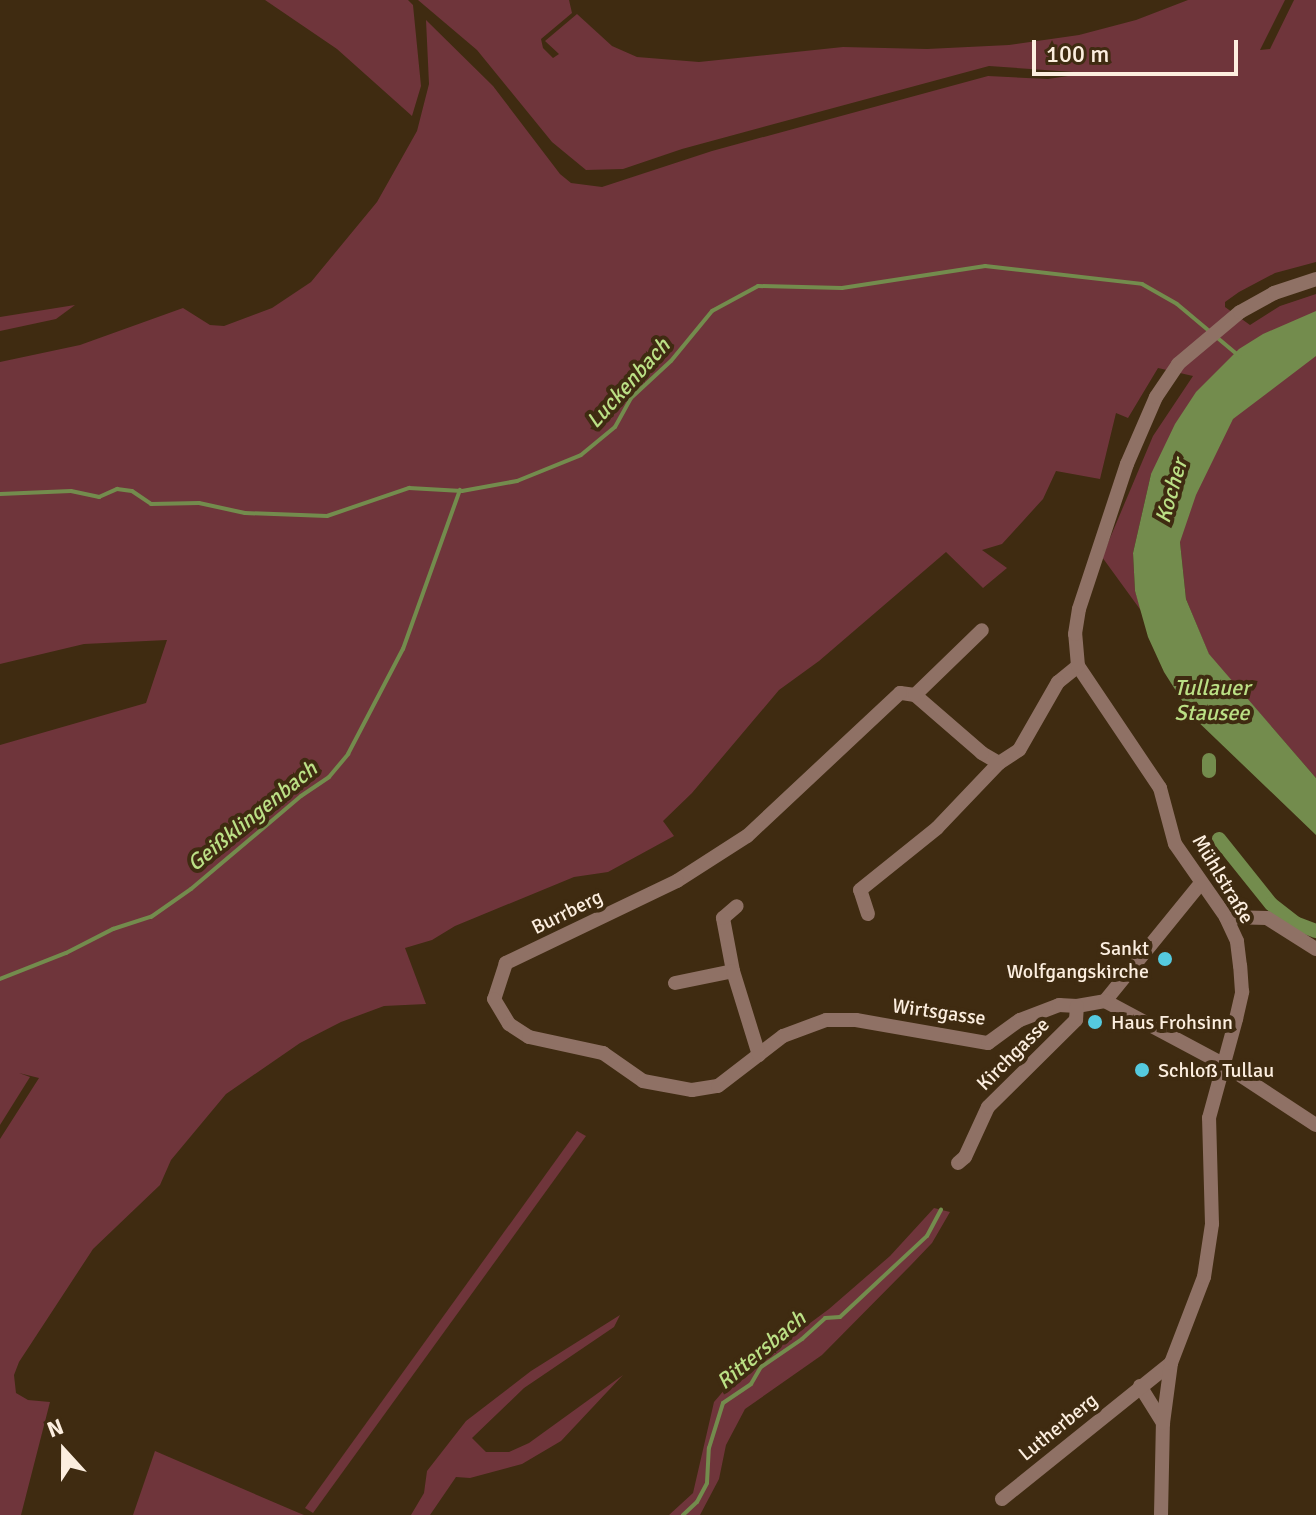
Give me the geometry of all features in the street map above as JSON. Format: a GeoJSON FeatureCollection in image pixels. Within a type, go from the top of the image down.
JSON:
{"type":"FeatureCollection","features":[{"type":"Feature","properties":{"kind":"street"},"geometry":{"type":"LineString","coordinates":[[868,914],[860,890],[937,828],[999,763],[1019,750],[1058,682],[1078,666],[1075,634],[1079,609],[1127,464],[1156,397],[1178,364],[1226,321],[1274,293],[1316,279]]}},
{"type":"Feature","properties":{"kind":"street","name":"Burrberg"},"geometry":{"type":"LineString","coordinates":[[836,1019],[803,1027],[718,1086],[692,1090],[643,1081],[603,1053],[529,1037],[509,1024],[494,999],[506,963],[677,881],[747,836],[900,693],[915,695],[982,630]]}},
{"type":"Feature","properties":{"kind":"street","name":"Mühlstraße"},"geometry":{"type":"LineString","coordinates":[[1078,666],[1160,788],[1175,844],[1226,917],[1237,941],[1242,992],[1209,1118],[1212,1224],[1204,1277],[1171,1363],[1163,1423],[1161,1515]]}},
{"type":"Feature","properties":{"kind":"street"},"geometry":{"type":"LineString","coordinates":[[915,695],[982,753],[999,763]]}},
{"type":"Feature","properties":{"kind":"street"},"geometry":{"type":"LineString","coordinates":[[1105,1001],[1201,883]]}},
{"type":"Feature","properties":{"kind":"street"},"geometry":{"type":"LineString","coordinates":[[737,906],[723,918],[733,971],[759,1055]]}},
{"type":"Feature","properties":{"kind":"street"},"geometry":{"type":"LineString","coordinates":[[1226,917],[1267,918],[1316,949]]}},
{"type":"Feature","properties":{"kind":"street"},"geometry":{"type":"LineString","coordinates":[[675,983],[733,971]]}},
{"type":"Feature","properties":{"kind":"street"},"geometry":{"type":"LineString","coordinates":[[1077,1006],[1105,1001],[1223,1064],[1316,1125]]}},
{"type":"Feature","properties":{"kind":"street","name":"Wirtsgasse"},"geometry":{"type":"LineString","coordinates":[[836,1019],[988,1043],[1020,1020],[1059,1005],[1077,1006]]}},
{"type":"Feature","properties":{"kind":"street","name":"Kirchgasse"},"geometry":{"type":"LineString","coordinates":[[958,1163],[965,1157],[988,1107],[1076,1020],[1077,1006]]}},
{"type":"Feature","properties":{"kind":"street","name":"Lutherberg"},"geometry":{"type":"LineString","coordinates":[[1002,1499],[1171,1363]]}},
{"type":"Feature","properties":{"kind":"street"},"geometry":{"type":"LineString","coordinates":[[1140,1386],[1163,1423]]}},
{"type":"Feature","properties":{"kind":"shaded area"},"geometry":{"type":"Polygon","coordinates":[[[265,0],[408,0],[413,5],[421,86],[412,116],[337,49],[265,0]]]}},
{"type":"Feature","properties":{"kind":"shaded area"},"geometry":{"type":"Polygon","coordinates":[[[418,0],[569,0],[572,13],[541,39],[543,48],[553,58],[559,54],[545,41],[577,14],[612,46],[637,57],[699,62],[843,47],[927,49],[1009,45],[1079,35],[1136,20],[1188,0],[1285,0],[1260,50],[1270,49],[1294,0],[1316,0],[1316,262],[1275,273],[1239,292],[1225,302],[1225,307],[1250,325],[1280,306],[1316,294],[1316,778],[1209,655],[1186,599],[1180,542],[1151,474],[1133,553],[1135,591],[1142,612],[1102,557],[1153,436],[1193,376],[1158,368],[1128,418],[1116,413],[1100,479],[1056,471],[1043,499],[1002,544],[982,550],[1007,568],[983,588],[946,552],[819,661],[779,690],[692,793],[663,821],[674,836],[608,872],[574,877],[455,926],[432,940],[405,948],[426,1004],[384,1006],[341,1022],[300,1043],[226,1094],[171,1160],[160,1185],[93,1249],[19,1362],[14,1375],[16,1393],[28,1400],[50,1402],[21,1515],[0,1515],[0,1139],[39,1078],[19,1073],[30,1077],[0,1125],[0,745],[146,703],[167,640],[84,644],[0,664],[0,362],[80,345],[183,308],[210,325],[224,326],[272,308],[311,282],[377,202],[417,131],[429,84],[426,20],[493,86],[560,174],[571,183],[602,187],[712,151],[988,76],[1048,79],[1088,73],[989,66],[682,149],[623,169],[586,170],[552,142],[477,50],[418,0]]]}},
{"type":"Feature","properties":{"kind":"shaded area"},"geometry":{"type":"Polygon","coordinates":[[[75,305],[56,319],[0,331],[0,317],[75,305]]]}},
{"type":"Feature","properties":{"kind":"shaded area"},"geometry":{"type":"Polygon","coordinates":[[[577,1131],[586,1136],[313,1513],[305,1508],[577,1131]]]}},
{"type":"Feature","properties":{"kind":"shaded area"},"geometry":{"type":"Polygon","coordinates":[[[934,1208],[950,1212],[932,1243],[822,1355],[745,1409],[726,1445],[719,1479],[700,1515],[669,1515],[693,1493],[714,1402],[732,1381],[829,1309],[890,1256],[934,1208]]]}},
{"type":"Feature","properties":{"kind":"shaded area"},"geometry":{"type":"Polygon","coordinates":[[[620,1315],[614,1327],[524,1388],[472,1438],[486,1452],[509,1452],[529,1443],[623,1375],[561,1441],[522,1464],[470,1478],[456,1477],[430,1515],[411,1515],[424,1493],[427,1471],[466,1421],[531,1371],[620,1315]]]}},
{"type":"Feature","properties":{"kind":"shaded area"},"geometry":{"type":"Polygon","coordinates":[[[155,1451],[299,1513],[304,1515],[133,1515],[155,1451]]]}},
{"type":"Feature","properties":{"kind":"water","name":"Tullauer Stausee"},"geometry":{"type":"Polygon","coordinates":[[[1316,311],[1316,356],[1233,419],[1196,495],[1180,542],[1186,599],[1209,654],[1316,778],[1316,835],[1192,716],[1164,672],[1148,637],[1135,591],[1133,553],[1151,474],[1175,424],[1196,392],[1239,349],[1263,334],[1316,311]]]}},
{"type":"Feature","properties":{"kind":"waterway","name":"Luckenbach"},"geometry":{"type":"LineString","coordinates":[[0,494],[71,491],[99,497],[117,489],[132,491],[151,504],[199,503],[245,513],[327,516],[409,488],[462,491],[517,481],[581,455],[615,427],[631,398],[671,361],[712,311],[758,286],[842,288],[985,266],[1142,284],[1177,304],[1239,356]]}},
{"type":"Feature","properties":{"kind":"waterway","name":"Geißklingenbach"},"geometry":{"type":"LineString","coordinates":[[0,979],[66,953],[113,929],[151,917],[191,889],[301,796],[329,777],[348,754],[403,649],[460,490]]}},
{"type":"Feature","properties":{"kind":"waterway"},"geometry":{"type":"LineString","coordinates":[[1209,760],[1209,771]]}},
{"type":"Feature","properties":{"kind":"waterway","name":"Rittersbach"},"geometry":{"type":"LineString","coordinates":[[1212,848],[1219,839]]}},
{"type":"Feature","properties":{"kind":"waterway"},"geometry":{"type":"LineString","coordinates":[[1219,839],[1271,904],[1295,923],[1316,931]]}},
{"type":"Feature","properties":{"kind":"waterway","name":"Rittersbach"},"geometry":{"type":"LineString","coordinates":[[683,1515],[697,1502],[707,1483],[709,1448],[723,1403],[751,1384],[761,1367],[802,1339],[825,1318],[840,1317],[927,1236],[941,1210]]}},
{"type":"Feature","properties":{"kind":"place","name":"Sankt Wolfgangskirche"},"geometry":{"type":"Point","coordinates":[1165,959]}},
{"type":"Feature","properties":{"kind":"place","name":"Haus Frohsinn"},"geometry":{"type":"Point","coordinates":[1095,1022]}},
{"type":"Feature","properties":{"kind":"place","name":"Schloß Tullau"},"geometry":{"type":"Point","coordinates":[1142,1070]}},
{"type":"Feature","properties":{"kind":"water label","name":"Kocher"},"geometry":{"type":"Point","coordinates":[1171,491]}}]}
